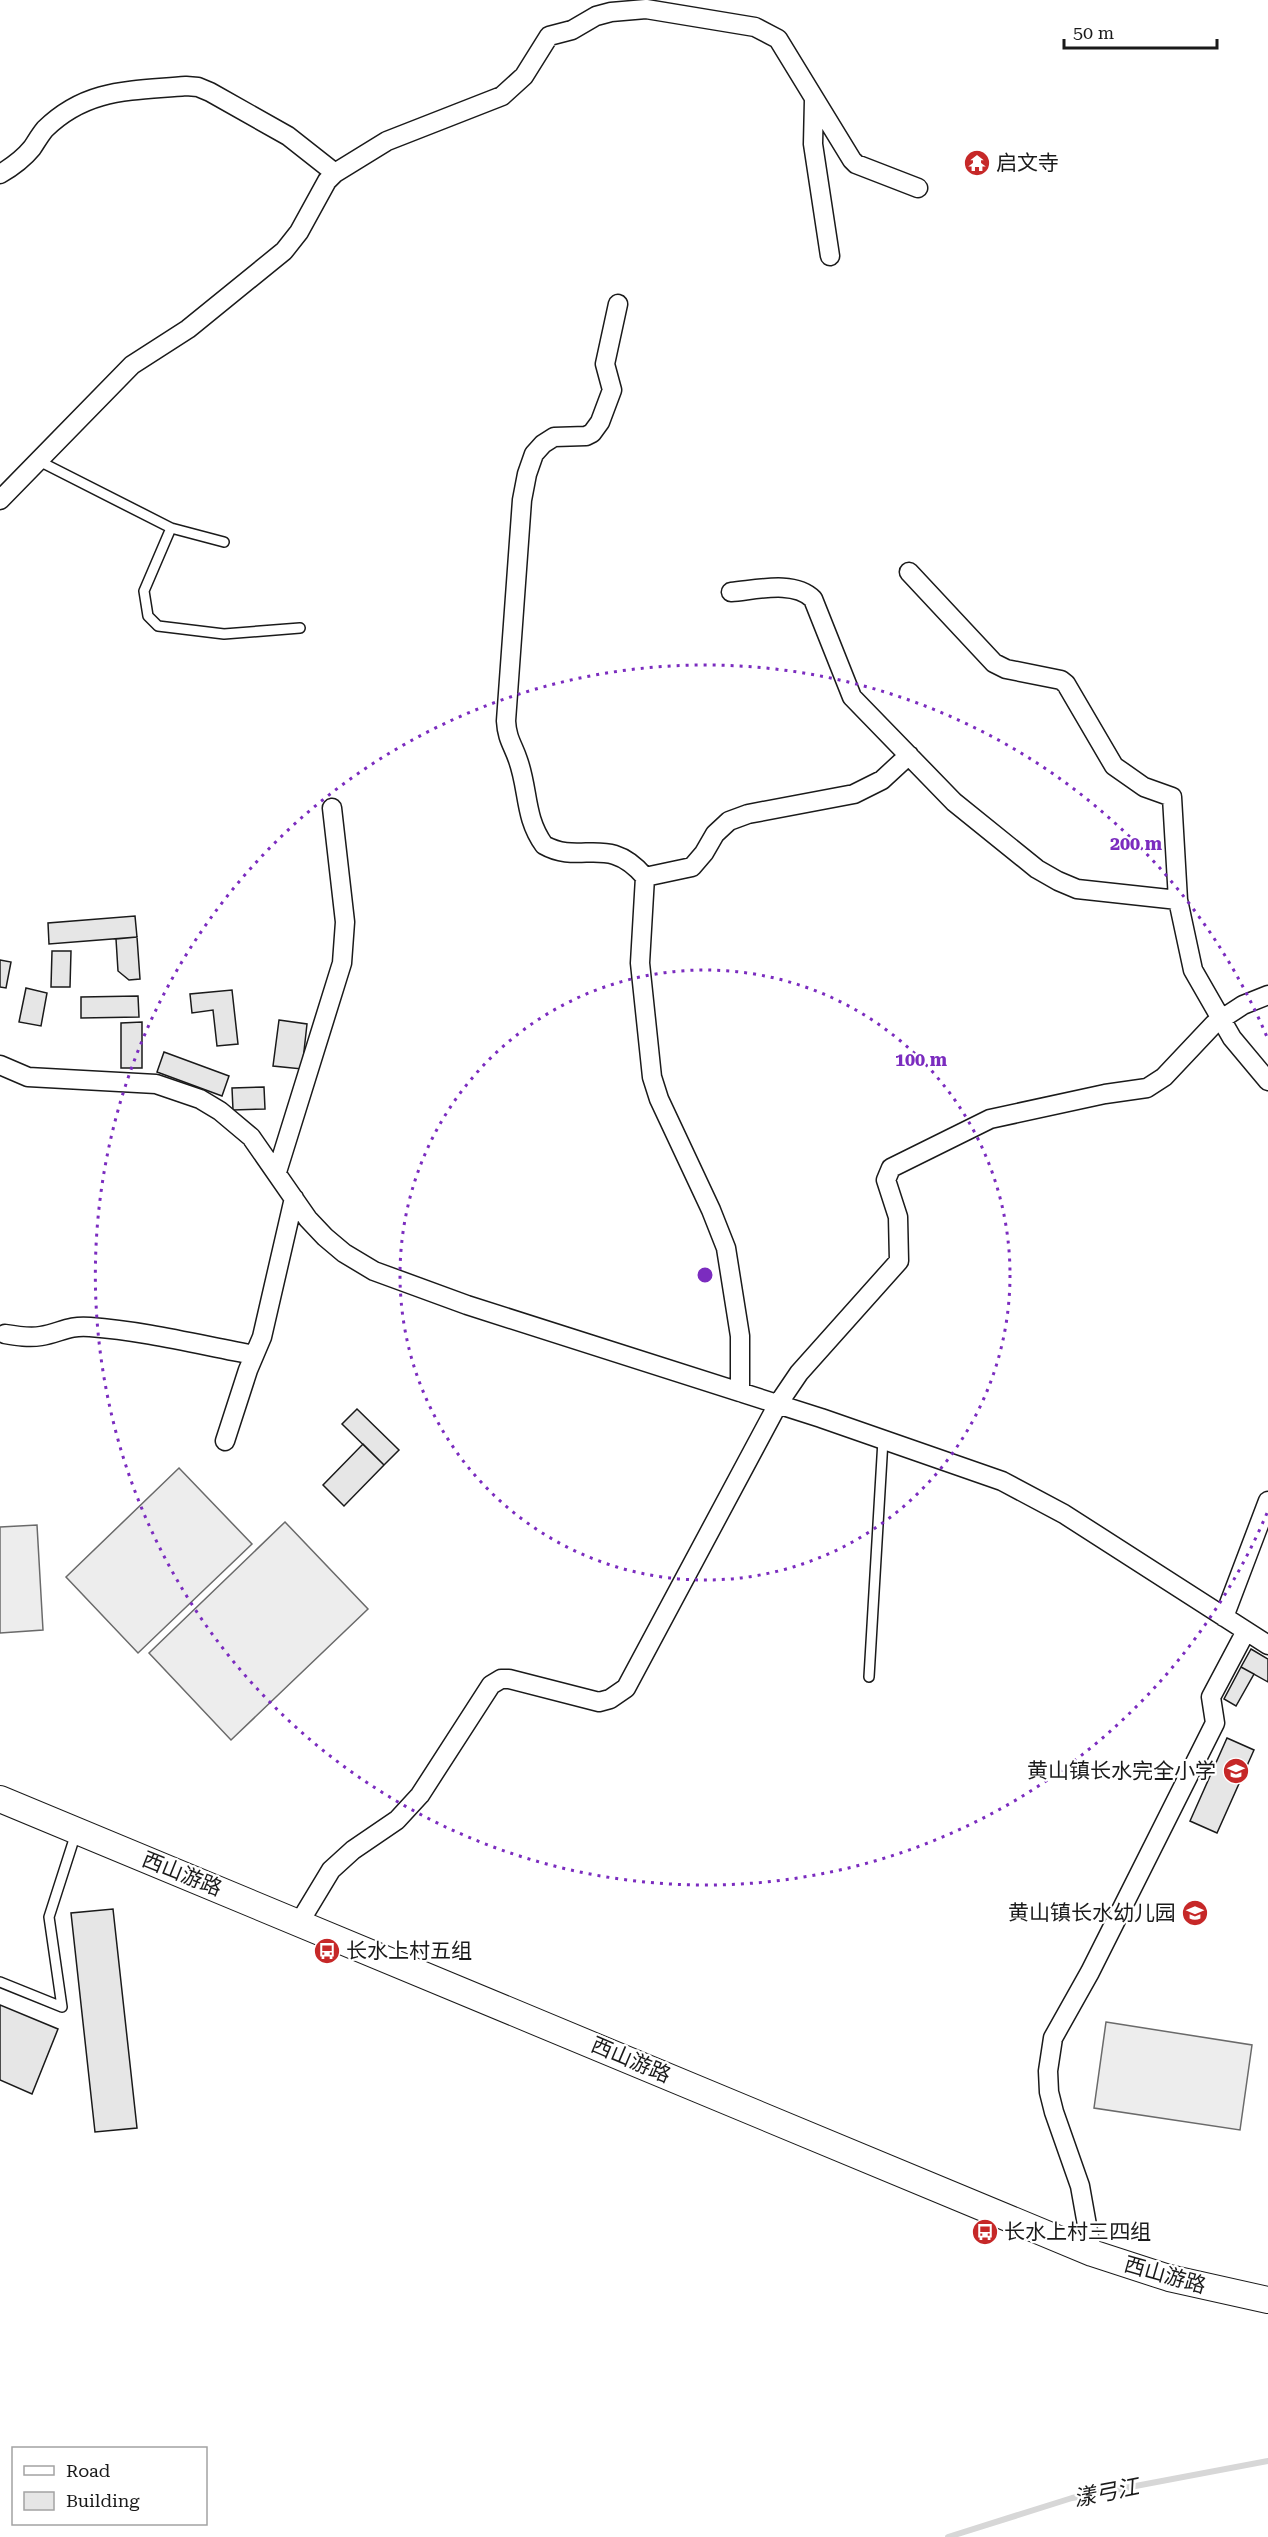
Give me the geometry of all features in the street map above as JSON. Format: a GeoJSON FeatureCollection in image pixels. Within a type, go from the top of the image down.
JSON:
{"type":"FeatureCollection","features":[{"type":"Feature","properties":{"kind":"street"},"geometry":{"type":"LineString","coordinates":[[581,24],[593,0]]}},
{"type":"Feature","properties":{"kind":"street"},"geometry":{"type":"LineString","coordinates":[[0,500],[132,365],[188,329],[284,251],[298,232],[327,180],[335,173],[381,143],[501,96],[524,76],[549,36],[572,30],[611,12],[646,9],[755,27],[778,39],[844,149],[856,164],[918,188]]}},
{"type":"Feature","properties":{"kind":"street"},"geometry":{"type":"LineString","coordinates":[[0,174],[17,163],[45,130],[83,102],[107,93],[186,86],[198,87],[210,92],[288,135],[335,173]]}},
{"type":"Feature","properties":{"kind":"street"},"geometry":{"type":"LineString","coordinates":[[814,100],[813,144],[830,256]]}},
{"type":"Feature","properties":{"kind":"street"},"geometry":{"type":"LineString","coordinates":[[618,304],[605,364],[612,390],[597,428],[586,436],[561,436],[548,439],[534,454],[527,474],[522,500],[506,721],[507,737],[518,760],[528,814],[544,845],[562,853],[610,852],[629,861],[645,877],[640,963],[650,1068],[659,1099],[711,1210],[726,1248],[740,1336],[740,1392]]}},
{"type":"Feature","properties":{"kind":"street"},"geometry":{"type":"LineString","coordinates":[[909,572],[994,663],[1006,669],[1061,680],[1066,684],[1114,766],[1144,787],[1172,797],[1178,900],[1193,970],[1232,1038],[1268,1081]]}},
{"type":"Feature","properties":{"kind":"street"},"geometry":{"type":"LineString","coordinates":[[731,592],[796,588],[813,598],[852,697],[954,802],[1037,869],[1077,889],[1178,900]]}},
{"type":"Feature","properties":{"kind":"street"},"geometry":{"type":"LineString","coordinates":[[645,877],[692,867],[721,827],[738,817],[854,794],[882,780],[909,755]]}},
{"type":"Feature","properties":{"kind":"street"},"geometry":{"type":"LineString","coordinates":[[276,1172],[342,963],[345,922],[332,808]]}},
{"type":"Feature","properties":{"kind":"street"},"geometry":{"type":"LineString","coordinates":[[300,1923],[323,1880],[331,1870],[353,1850],[397,1820],[420,1795],[491,1685],[496,1681],[509,1678],[599,1702],[610,1699],[626,1688],[778,1404],[799,1373],[899,1261],[898,1217],[886,1180],[891,1168],[990,1119],[1106,1094],[1147,1088],[1164,1077],[1221,1019],[1243,1005],[1268,995]]}},
{"type":"Feature","properties":{"kind":"street"},"geometry":{"type":"LineString","coordinates":[[0,1065],[28,1077],[156,1084],[200,1099],[236,1123],[264,1152],[308,1219],[325,1237],[344,1253],[389,1278],[778,1404],[1002,1481],[1033,1497],[1268,1645]]}},
{"type":"Feature","properties":{"kind":"street"},"geometry":{"type":"LineString","coordinates":[[225,1441],[262,1336],[294,1198]]}},
{"type":"Feature","properties":{"kind":"street"},"geometry":{"type":"LineString","coordinates":[[4,1334],[32,1337],[44,1336],[66,1327],[89,1327],[141,1333],[254,1355]]}},
{"type":"Feature","properties":{"kind":"street"},"geometry":{"type":"LineString","coordinates":[[1224,1617],[1268,1501]]}},
{"type":"Feature","properties":{"kind":"street"},"geometry":{"type":"LineString","coordinates":[[1092,2253],[1080,2186],[1054,2112],[1050,2092],[1048,2071],[1053,2038],[1090,1972],[1215,1723],[1211,1697],[1246,1631]]}},
{"type":"Feature","properties":{"kind":"street","name":"西山游路"},"geometry":{"type":"LineString","coordinates":[[0,1799],[1092,2253],[1169,2278],[1268,2300]]}},
{"type":"Feature","properties":{"kind":"lane"},"geometry":{"type":"LineString","coordinates":[[39,461],[171,528],[224,542]]}},
{"type":"Feature","properties":{"kind":"lane"},"geometry":{"type":"LineString","coordinates":[[171,528],[144,591],[148,616],[158,626],[224,634],[300,628]]}},
{"type":"Feature","properties":{"kind":"lane"},"geometry":{"type":"LineString","coordinates":[[869,1677],[883,1440]]}},
{"type":"Feature","properties":{"kind":"lane"},"geometry":{"type":"LineString","coordinates":[[0,1982],[62,2007],[49,1917],[77,1831]]}},
{"type":"Feature","properties":{"kind":"shaded area"},"geometry":{"type":"Polygon","coordinates":[[[179,1468],[252,1544],[138,1653],[66,1577],[179,1468]]]}},
{"type":"Feature","properties":{"kind":"shaded area"},"geometry":{"type":"Polygon","coordinates":[[[285,1522],[368,1609],[231,1740],[149,1653],[285,1522]]]}},
{"type":"Feature","properties":{"kind":"shaded area"},"geometry":{"type":"Polygon","coordinates":[[[37,1525],[43,1630],[0,1633],[0,1527],[37,1525]]]}},
{"type":"Feature","properties":{"kind":"shaded area"},"geometry":{"type":"Polygon","coordinates":[[[1106,2022],[1252,2045],[1240,2130],[1094,2108],[1106,2022]]]}},
{"type":"Feature","properties":{"kind":"building"},"geometry":{"type":"Polygon","coordinates":[[[135,916],[137,937],[49,944],[48,923],[135,916]]]}},
{"type":"Feature","properties":{"kind":"building"},"geometry":{"type":"Polygon","coordinates":[[[137,937],[140,979],[129,980],[118,971],[116,939],[137,937]]]}},
{"type":"Feature","properties":{"kind":"building"},"geometry":{"type":"Polygon","coordinates":[[[52,951],[71,951],[70,987],[51,987],[52,951]]]}},
{"type":"Feature","properties":{"kind":"building"},"geometry":{"type":"Polygon","coordinates":[[[0,960],[11,962],[6,988],[0,987],[0,960]]]}},
{"type":"Feature","properties":{"kind":"building"},"geometry":{"type":"Polygon","coordinates":[[[26,988],[47,993],[41,1026],[19,1022],[26,988]]]}},
{"type":"Feature","properties":{"kind":"building"},"geometry":{"type":"Polygon","coordinates":[[[232,990],[238,1044],[217,1046],[213,1010],[192,1013],[190,994],[232,990]]]}},
{"type":"Feature","properties":{"kind":"building"},"geometry":{"type":"Polygon","coordinates":[[[138,996],[139,1017],[81,1018],[81,997],[138,996]]]}},
{"type":"Feature","properties":{"kind":"building"},"geometry":{"type":"Polygon","coordinates":[[[279,1020],[307,1024],[302,1069],[273,1066],[279,1020]]]}},
{"type":"Feature","properties":{"kind":"building"},"geometry":{"type":"Polygon","coordinates":[[[142,1022],[142,1068],[121,1068],[121,1023],[142,1022]]]}},
{"type":"Feature","properties":{"kind":"building"},"geometry":{"type":"Polygon","coordinates":[[[164,1052],[229,1076],[222,1096],[157,1072],[164,1052]]]}},
{"type":"Feature","properties":{"kind":"building"},"geometry":{"type":"Polygon","coordinates":[[[264,1087],[265,1109],[233,1110],[232,1088],[264,1087]]]}},
{"type":"Feature","properties":{"kind":"building"},"geometry":{"type":"Polygon","coordinates":[[[357,1409],[399,1450],[384,1465],[342,1424],[357,1409]]]}},
{"type":"Feature","properties":{"kind":"building"},"geometry":{"type":"Polygon","coordinates":[[[363,1444],[384,1465],[344,1506],[323,1485],[363,1444]]]}},
{"type":"Feature","properties":{"kind":"building"},"geometry":{"type":"Polygon","coordinates":[[[1251,1649],[1268,1659],[1268,1682],[1241,1667],[1251,1649]]]}},
{"type":"Feature","properties":{"kind":"building"},"geometry":{"type":"Polygon","coordinates":[[[1241,1667],[1254,1674],[1236,1706],[1224,1699],[1241,1667]]]}},
{"type":"Feature","properties":{"kind":"building"},"geometry":{"type":"Polygon","coordinates":[[[1227,1738],[1254,1750],[1217,1833],[1190,1821],[1227,1738]]]}},
{"type":"Feature","properties":{"kind":"building"},"geometry":{"type":"Polygon","coordinates":[[[113,1909],[137,2128],[95,2132],[71,1913],[113,1909]]]}},
{"type":"Feature","properties":{"kind":"building"},"geometry":{"type":"Polygon","coordinates":[[[0,2005],[58,2029],[32,2094],[0,2080],[0,2005]]]}},
{"type":"Feature","properties":{"kind":"waterway","name":"漾弓江"},"geometry":{"type":"LineString","coordinates":[[948,2537],[1072,2498],[1268,2461]]}},
{"type":"Feature","properties":{"kind":"place","name":"启文寺"},"geometry":{"type":"Point","coordinates":[977,163]}},
{"type":"Feature","properties":{"kind":"place","name":"黄山镇长水完全小学"},"geometry":{"type":"Point","coordinates":[1236,1771]}},
{"type":"Feature","properties":{"kind":"place","name":"黄山镇长水幼儿园"},"geometry":{"type":"Point","coordinates":[1195,1913]}},
{"type":"Feature","properties":{"kind":"place","name":"长水上村五组"},"geometry":{"type":"Point","coordinates":[327,1951]}},
{"type":"Feature","properties":{"kind":"place","name":"长水上村三四组"},"geometry":{"type":"Point","coordinates":[985,2232]}}]}
